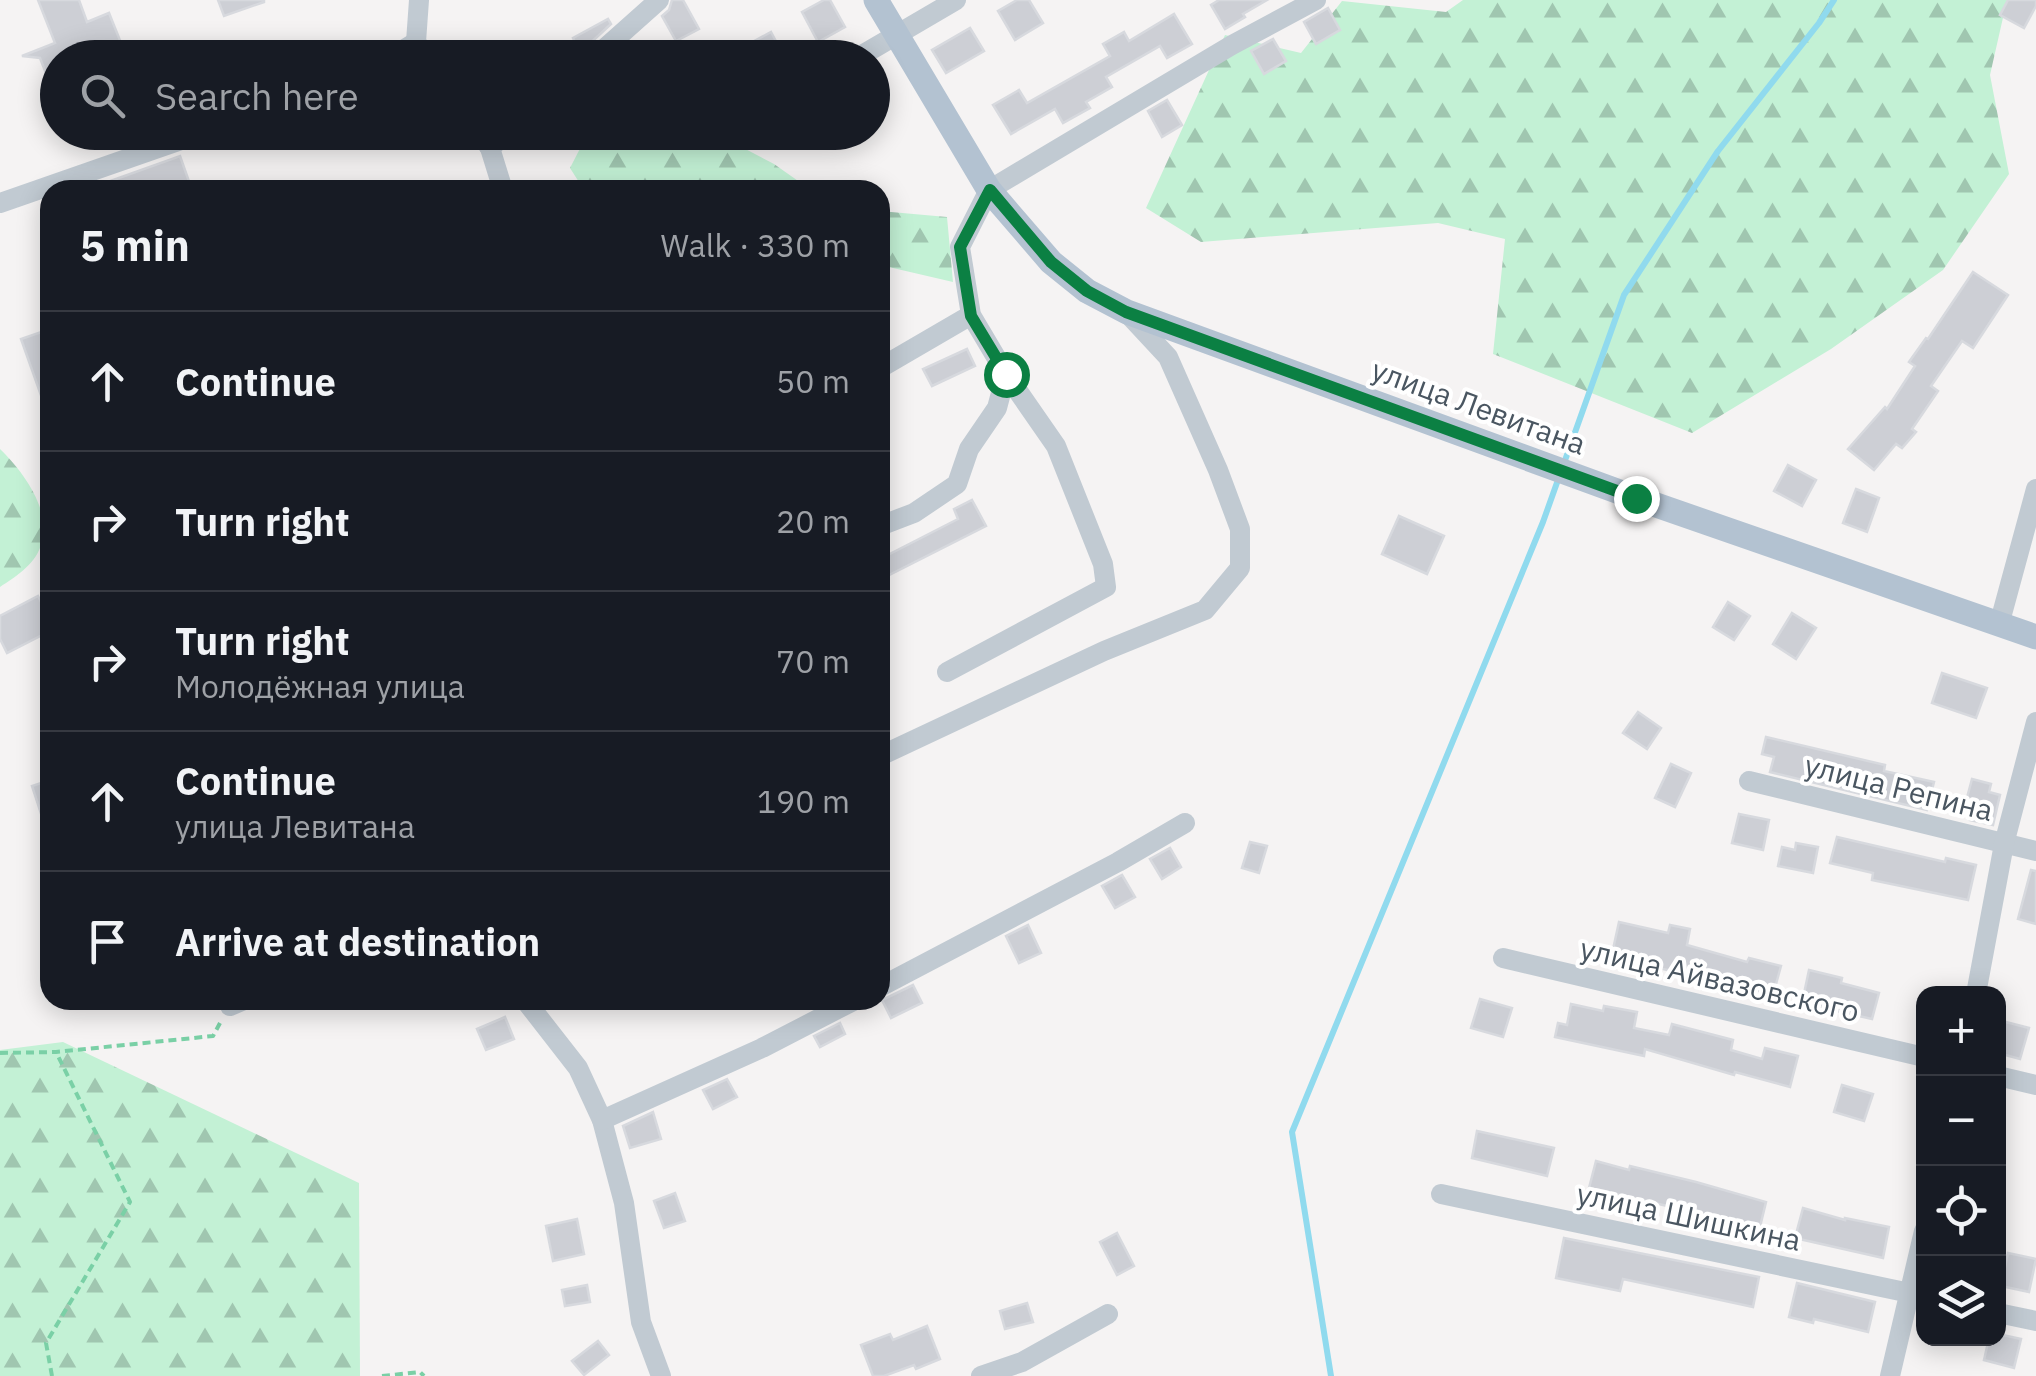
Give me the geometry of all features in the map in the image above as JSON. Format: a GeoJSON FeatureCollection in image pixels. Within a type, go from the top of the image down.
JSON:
{"type":"FeatureCollection","features":[{"type":"Feature","properties":{"kind":"main road","name":"улица Левитана"},"geometry":{"type":"LineString","coordinates":[[876,0],[990,190],[1051,262],[1087,291],[1126,312],[1501,449],[2036,637]]}},
{"type":"Feature","properties":{"kind":"street"},"geometry":{"type":"LineString","coordinates":[[419,0],[421,40]]}},
{"type":"Feature","properties":{"kind":"street"},"geometry":{"type":"LineString","coordinates":[[614,40],[659,0]]}},
{"type":"Feature","properties":{"kind":"street"},"geometry":{"type":"LineString","coordinates":[[889,40],[956,0]]}},
{"type":"Feature","properties":{"kind":"street"},"geometry":{"type":"LineString","coordinates":[[946,672],[1106,587],[1103,564],[1056,446],[971,316],[960,247],[990,190],[1232,45],[1316,0]]}},
{"type":"Feature","properties":{"kind":"street"},"geometry":{"type":"LineString","coordinates":[[66,180],[152,150]]}},
{"type":"Feature","properties":{"kind":"street"},"geometry":{"type":"LineString","coordinates":[[489,150],[500,180]]}},
{"type":"Feature","properties":{"kind":"street"},"geometry":{"type":"LineString","coordinates":[[0,203],[40,189]]}},
{"type":"Feature","properties":{"kind":"street"},"geometry":{"type":"LineString","coordinates":[[890,751],[1104,651],[1204,610],[1240,568],[1240,529],[1168,356],[1126,312]]}},
{"type":"Feature","properties":{"kind":"street"},"geometry":{"type":"LineString","coordinates":[[890,362],[971,316]]}},
{"type":"Feature","properties":{"kind":"street"},"geometry":{"type":"LineString","coordinates":[[890,522],[914,513],[957,484],[969,449],[996,408],[1006,374]]}},
{"type":"Feature","properties":{"kind":"street"},"geometry":{"type":"LineString","coordinates":[[1999,625],[2036,489]]}},
{"type":"Feature","properties":{"kind":"street"},"geometry":{"type":"LineString","coordinates":[[1977,986],[2004,844],[2036,722]]}},
{"type":"Feature","properties":{"kind":"street","name":"улица Репина"},"geometry":{"type":"LineString","coordinates":[[1748,781],[2036,852]]}},
{"type":"Feature","properties":{"kind":"street"},"geometry":{"type":"LineString","coordinates":[[890,982],[1185,823]]}},
{"type":"Feature","properties":{"kind":"street","name":"улица Айвазовского"},"geometry":{"type":"LineString","coordinates":[[1503,958],[1916,1055]]}},
{"type":"Feature","properties":{"kind":"street"},"geometry":{"type":"LineString","coordinates":[[532,1010],[578,1068],[602,1120],[624,1203],[641,1322],[661,1376]]}},
{"type":"Feature","properties":{"kind":"street"},"geometry":{"type":"LineString","coordinates":[[602,1120],[762,1048],[835,1010]]}},
{"type":"Feature","properties":{"kind":"street"},"geometry":{"type":"LineString","coordinates":[[2006,1078],[2036,1085]]}},
{"type":"Feature","properties":{"kind":"street","name":"улица Шишкина"},"geometry":{"type":"LineString","coordinates":[[1441,1194],[1916,1295]]}},
{"type":"Feature","properties":{"kind":"street"},"geometry":{"type":"LineString","coordinates":[[1890,1376],[1916,1295]]}},
{"type":"Feature","properties":{"kind":"street"},"geometry":{"type":"LineString","coordinates":[[981,1376],[1022,1362],[1108,1314]]}},
{"type":"Feature","properties":{"kind":"street"},"geometry":{"type":"LineString","coordinates":[[2006,1315],[2036,1322]]}},
{"type":"Feature","properties":{"kind":"path"},"geometry":{"type":"LineString","coordinates":[[0,1053],[56,1052],[212,1036],[229,1010]]}},
{"type":"Feature","properties":{"kind":"path"},"geometry":{"type":"LineString","coordinates":[[52,1376],[46,1343],[130,1202],[56,1052]]}},
{"type":"Feature","properties":{"kind":"path"},"geometry":{"type":"LineString","coordinates":[[382,1376],[420,1372],[424,1376]]}},
{"type":"Feature","properties":{"kind":"green space"},"geometry":{"type":"Polygon","coordinates":[[[1463,0],[2007,0],[1990,75],[2009,174],[1943,270],[1831,349],[1692,433],[1493,354],[1505,239],[1438,223],[1201,242],[1146,208],[1225,35],[1301,53],[1342,1],[1446,12],[1463,0]]]}},
{"type":"Feature","properties":{"kind":"green space"},"geometry":{"type":"Polygon","coordinates":[[[579,150],[747,150],[797,180],[578,180],[570,168],[579,150]]]}},
{"type":"Feature","properties":{"kind":"green space"},"geometry":{"type":"Polygon","coordinates":[[[890,212],[947,217],[953,282],[890,267],[890,212]]]}},
{"type":"Feature","properties":{"kind":"green space"},"geometry":{"type":"Polygon","coordinates":[[[0,449],[18,469],[40,508],[40,548],[23,570],[0,587],[0,449]]]}},
{"type":"Feature","properties":{"kind":"green space"},"geometry":{"type":"Polygon","coordinates":[[[63,1042],[359,1183],[360,1376],[0,1376],[0,1050],[63,1042]]]}},
{"type":"Feature","properties":{"kind":"building"},"geometry":{"type":"Polygon","coordinates":[[[38,0],[79,0],[87,22],[109,13],[120,40],[54,40],[38,0]]]}},
{"type":"Feature","properties":{"kind":"building"},"geometry":{"type":"Polygon","coordinates":[[[218,0],[264,0],[264,2],[224,16],[218,0]]]}},
{"type":"Feature","properties":{"kind":"building"},"geometry":{"type":"Polygon","coordinates":[[[672,0],[683,0],[699,29],[675,40],[662,16],[672,0]]]}},
{"type":"Feature","properties":{"kind":"building"},"geometry":{"type":"Polygon","coordinates":[[[830,0],[845,27],[817,40],[802,12],[830,0]]]}},
{"type":"Feature","properties":{"kind":"building"},"geometry":{"type":"Polygon","coordinates":[[[1017,0],[1029,0],[1043,23],[1015,40],[998,11],[1017,0]]]}},
{"type":"Feature","properties":{"kind":"building"},"geometry":{"type":"Polygon","coordinates":[[[1219,0],[1267,0],[1225,29],[1211,5],[1219,0]]]}},
{"type":"Feature","properties":{"kind":"building"},"geometry":{"type":"Polygon","coordinates":[[[2008,0],[2036,0],[2024,28],[2000,15],[2008,0]]]}},
{"type":"Feature","properties":{"kind":"building"},"geometry":{"type":"Polygon","coordinates":[[[1328,8],[1340,30],[1316,44],[1304,22],[1328,8]]]}},
{"type":"Feature","properties":{"kind":"building"},"geometry":{"type":"Polygon","coordinates":[[[1174,14],[1192,44],[1167,58],[1160,46],[1106,77],[1112,87],[1086,102],[1090,108],[1063,123],[1055,109],[1011,134],[993,105],[1019,90],[1027,103],[1110,56],[1103,44],[1124,32],[1129,41],[1174,14]]]}},
{"type":"Feature","properties":{"kind":"building"},"geometry":{"type":"Polygon","coordinates":[[[608,19],[611,24],[594,40],[573,38],[608,19]]]}},
{"type":"Feature","properties":{"kind":"building"},"geometry":{"type":"Polygon","coordinates":[[[970,28],[984,51],[946,73],[932,50],[970,28]]]}},
{"type":"Feature","properties":{"kind":"building"},"geometry":{"type":"Polygon","coordinates":[[[771,32],[775,40],[756,40],[771,32]]]}},
{"type":"Feature","properties":{"kind":"building"},"geometry":{"type":"Polygon","coordinates":[[[1273,39],[1286,61],[1264,74],[1251,51],[1273,39]]]}},
{"type":"Feature","properties":{"kind":"building"},"geometry":{"type":"Polygon","coordinates":[[[40,49],[40,58],[22,56],[40,49]]]}},
{"type":"Feature","properties":{"kind":"building"},"geometry":{"type":"Polygon","coordinates":[[[1167,100],[1182,125],[1162,137],[1148,111],[1167,100]]]}},
{"type":"Feature","properties":{"kind":"building"},"geometry":{"type":"Polygon","coordinates":[[[180,156],[188,180],[113,180],[180,156]]]}},
{"type":"Feature","properties":{"kind":"building"},"geometry":{"type":"Polygon","coordinates":[[[1973,272],[2008,295],[1973,348],[1962,341],[1931,386],[1938,391],[1912,429],[1916,432],[1902,448],[1896,444],[1874,470],[1848,449],[1887,409],[1915,366],[1909,362],[1973,272]]]}},
{"type":"Feature","properties":{"kind":"building"},"geometry":{"type":"Polygon","coordinates":[[[40,332],[40,392],[21,339],[40,332]]]}},
{"type":"Feature","properties":{"kind":"building"},"geometry":{"type":"Polygon","coordinates":[[[967,349],[975,366],[932,386],[923,369],[967,349]]]}},
{"type":"Feature","properties":{"kind":"building"},"geometry":{"type":"Polygon","coordinates":[[[1788,465],[1816,480],[1802,506],[1774,491],[1788,465]]]}},
{"type":"Feature","properties":{"kind":"building"},"geometry":{"type":"Polygon","coordinates":[[[1856,489],[1879,498],[1867,532],[1843,523],[1856,489]]]}},
{"type":"Feature","properties":{"kind":"building"},"geometry":{"type":"Polygon","coordinates":[[[972,500],[986,526],[890,574],[890,554],[958,519],[954,509],[972,500]]]}},
{"type":"Feature","properties":{"kind":"building"},"geometry":{"type":"Polygon","coordinates":[[[1399,516],[1444,536],[1427,574],[1382,554],[1399,516]]]}},
{"type":"Feature","properties":{"kind":"building"},"geometry":{"type":"Polygon","coordinates":[[[38,596],[40,636],[7,653],[0,639],[0,616],[38,596]]]}},
{"type":"Feature","properties":{"kind":"building"},"geometry":{"type":"Polygon","coordinates":[[[1728,602],[1750,616],[1734,640],[1713,627],[1728,602]]]}},
{"type":"Feature","properties":{"kind":"building"},"geometry":{"type":"Polygon","coordinates":[[[1792,613],[1816,628],[1796,659],[1773,644],[1792,613]]]}},
{"type":"Feature","properties":{"kind":"building"},"geometry":{"type":"Polygon","coordinates":[[[1942,673],[1987,688],[1976,718],[1932,703],[1942,673]]]}},
{"type":"Feature","properties":{"kind":"building"},"geometry":{"type":"Polygon","coordinates":[[[1638,712],[1661,728],[1647,749],[1623,733],[1638,712]]]}},
{"type":"Feature","properties":{"kind":"building"},"geometry":{"type":"Polygon","coordinates":[[[1766,737],[1885,765],[1884,771],[1934,782],[1927,810],[1770,772],[1774,757],[1762,754],[1766,737]]]}},
{"type":"Feature","properties":{"kind":"building"},"geometry":{"type":"Polygon","coordinates":[[[1671,764],[1691,773],[1675,807],[1655,798],[1671,764]]]}},
{"type":"Feature","properties":{"kind":"building"},"geometry":{"type":"Polygon","coordinates":[[[1972,779],[1991,784],[1989,792],[2000,795],[1993,825],[1970,820],[1973,807],[1965,805],[1972,779]]]}},
{"type":"Feature","properties":{"kind":"building"},"geometry":{"type":"Polygon","coordinates":[[[40,783],[40,811],[32,786],[40,783]]]}},
{"type":"Feature","properties":{"kind":"building"},"geometry":{"type":"Polygon","coordinates":[[[1739,814],[1769,820],[1763,850],[1732,843],[1739,814]]]}},
{"type":"Feature","properties":{"kind":"building"},"geometry":{"type":"Polygon","coordinates":[[[1837,837],[1945,862],[1946,858],[1976,865],[1968,900],[1872,880],[1873,873],[1830,863],[1837,837]]]}},
{"type":"Feature","properties":{"kind":"building"},"geometry":{"type":"Polygon","coordinates":[[[1250,842],[1267,846],[1259,873],[1242,868],[1250,842]]]}},
{"type":"Feature","properties":{"kind":"building"},"geometry":{"type":"Polygon","coordinates":[[[1796,843],[1818,847],[1813,873],[1778,866],[1782,847],[1795,850],[1796,843]]]}},
{"type":"Feature","properties":{"kind":"building"},"geometry":{"type":"Polygon","coordinates":[[[1170,848],[1181,867],[1162,879],[1150,859],[1170,848]]]}},
{"type":"Feature","properties":{"kind":"building"},"geometry":{"type":"Polygon","coordinates":[[[2031,870],[2036,871],[2036,924],[2018,919],[2031,870]]]}},
{"type":"Feature","properties":{"kind":"building"},"geometry":{"type":"Polygon","coordinates":[[[1122,875],[1135,897],[1115,908],[1102,886],[1122,875]]]}},
{"type":"Feature","properties":{"kind":"building"},"geometry":{"type":"Polygon","coordinates":[[[1619,922],[1668,933],[1670,925],[1690,929],[1687,945],[1747,962],[1749,958],[1781,966],[1773,995],[1612,954],[1619,922]]]}},
{"type":"Feature","properties":{"kind":"building"},"geometry":{"type":"Polygon","coordinates":[[[1028,925],[1041,953],[1019,963],[1006,936],[1028,925]]]}},
{"type":"Feature","properties":{"kind":"building"},"geometry":{"type":"Polygon","coordinates":[[[1809,970],[1879,993],[1872,1019],[1802,1003],[1809,970]]]}},
{"type":"Feature","properties":{"kind":"building"},"geometry":{"type":"Polygon","coordinates":[[[913,985],[922,1003],[891,1018],[887,1010],[890,996],[913,985]]]}},
{"type":"Feature","properties":{"kind":"building"},"geometry":{"type":"Polygon","coordinates":[[[1480,999],[1512,1008],[1503,1037],[1471,1028],[1480,999]]]}},
{"type":"Feature","properties":{"kind":"building"},"geometry":{"type":"Polygon","coordinates":[[[1571,1004],[1603,1011],[1604,1006],[1637,1012],[1634,1028],[1669,1035],[1672,1024],[1733,1040],[1731,1050],[1762,1059],[1765,1048],[1798,1056],[1790,1087],[1645,1049],[1644,1056],[1555,1037],[1558,1023],[1567,1025],[1571,1004]]]}},
{"type":"Feature","properties":{"kind":"building"},"geometry":{"type":"Polygon","coordinates":[[[505,1017],[514,1039],[486,1050],[477,1029],[505,1017]]]}},
{"type":"Feature","properties":{"kind":"building"},"geometry":{"type":"Polygon","coordinates":[[[2006,1022],[2029,1028],[2020,1059],[2006,1055],[2006,1022]]]}},
{"type":"Feature","properties":{"kind":"building"},"geometry":{"type":"Polygon","coordinates":[[[840,1023],[845,1034],[820,1047],[814,1036],[840,1023]]]}},
{"type":"Feature","properties":{"kind":"building"},"geometry":{"type":"Polygon","coordinates":[[[727,1079],[737,1097],[713,1109],[703,1090],[727,1079]]]}},
{"type":"Feature","properties":{"kind":"building"},"geometry":{"type":"Polygon","coordinates":[[[1842,1085],[1873,1094],[1864,1121],[1834,1112],[1842,1085]]]}},
{"type":"Feature","properties":{"kind":"building"},"geometry":{"type":"Polygon","coordinates":[[[653,1112],[661,1139],[630,1148],[623,1126],[653,1112]]]}},
{"type":"Feature","properties":{"kind":"building"},"geometry":{"type":"Polygon","coordinates":[[[1477,1131],[1554,1148],[1547,1176],[1472,1158],[1477,1131]]]}},
{"type":"Feature","properties":{"kind":"building"},"geometry":{"type":"Polygon","coordinates":[[[1596,1161],[1629,1170],[1630,1166],[1766,1202],[1759,1231],[1719,1221],[1718,1224],[1688,1216],[1689,1211],[1589,1188],[1596,1161]]]}},
{"type":"Feature","properties":{"kind":"building"},"geometry":{"type":"Polygon","coordinates":[[[675,1193],[685,1221],[664,1228],[654,1201],[675,1193]]]}},
{"type":"Feature","properties":{"kind":"building"},"geometry":{"type":"Polygon","coordinates":[[[1803,1208],[1889,1227],[1883,1258],[1795,1238],[1803,1208]]]}},
{"type":"Feature","properties":{"kind":"building"},"geometry":{"type":"Polygon","coordinates":[[[577,1219],[584,1254],[553,1261],[546,1226],[577,1219]]]}},
{"type":"Feature","properties":{"kind":"building"},"geometry":{"type":"Polygon","coordinates":[[[1117,1233],[1134,1266],[1117,1275],[1100,1242],[1117,1233]]]}},
{"type":"Feature","properties":{"kind":"building"},"geometry":{"type":"Polygon","coordinates":[[[1564,1238],[1759,1277],[1753,1307],[1623,1279],[1620,1291],[1556,1278],[1564,1238]]]}},
{"type":"Feature","properties":{"kind":"building"},"geometry":{"type":"Polygon","coordinates":[[[2008,1253],[2036,1259],[2029,1292],[2006,1287],[2008,1253]]]}},
{"type":"Feature","properties":{"kind":"building"},"geometry":{"type":"Polygon","coordinates":[[[1797,1283],[1875,1302],[1868,1332],[1789,1317],[1797,1283]]]}},
{"type":"Feature","properties":{"kind":"building"},"geometry":{"type":"Polygon","coordinates":[[[587,1285],[590,1302],[565,1306],[562,1290],[587,1285]]]}},
{"type":"Feature","properties":{"kind":"building"},"geometry":{"type":"Polygon","coordinates":[[[1027,1303],[1033,1322],[1005,1329],[1000,1311],[1027,1303]]]}},
{"type":"Feature","properties":{"kind":"building"},"geometry":{"type":"Polygon","coordinates":[[[927,1326],[940,1359],[916,1369],[914,1365],[873,1376],[861,1345],[890,1334],[893,1340],[927,1326]]]}},
{"type":"Feature","properties":{"kind":"building"},"geometry":{"type":"Polygon","coordinates":[[[2006,1336],[2021,1339],[2014,1368],[1984,1360],[1987,1346],[2006,1346],[2006,1336]]]}},
{"type":"Feature","properties":{"kind":"building"},"geometry":{"type":"Polygon","coordinates":[[[598,1341],[609,1355],[584,1375],[572,1361],[598,1341]]]}},
{"type":"Feature","properties":{"kind":"waterway"},"geometry":{"type":"LineString","coordinates":[[1563,466],[1624,295],[1718,151],[1834,0]]}},
{"type":"Feature","properties":{"kind":"waterway"},"geometry":{"type":"LineString","coordinates":[[1331,1376],[1292,1132],[1559,477]]}},
{"type":"Feature","properties":{"kind":"route"},"geometry":{"type":"LineString","coordinates":[[1006,374],[971,316],[960,247],[990,190],[1051,262],[1087,291],[1126,312],[1636,498]]}}]}
